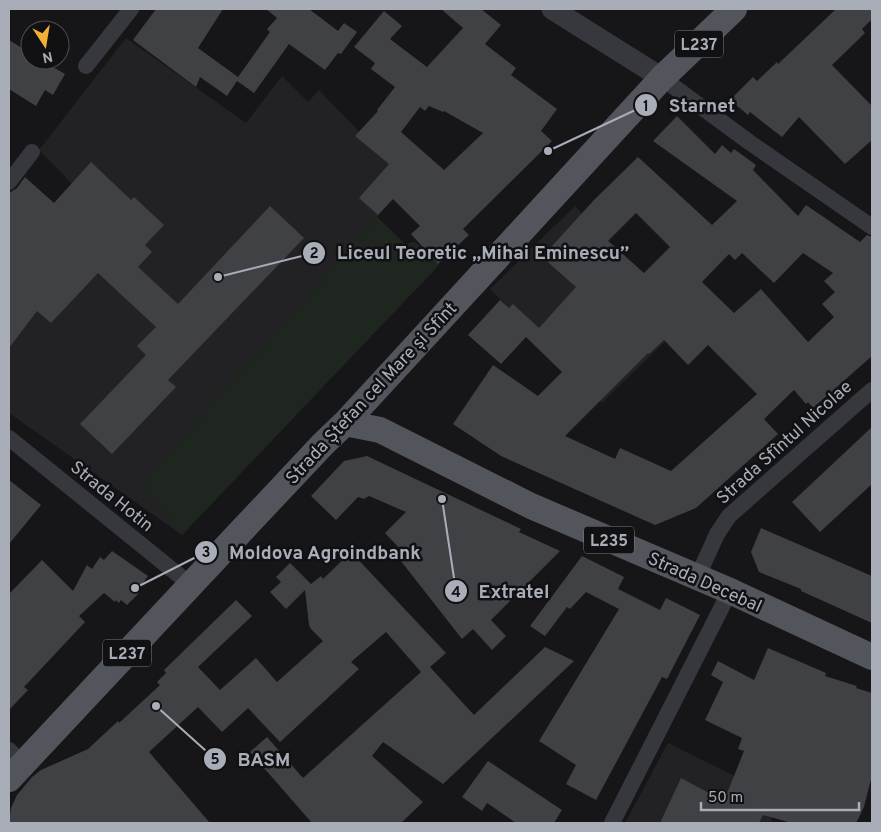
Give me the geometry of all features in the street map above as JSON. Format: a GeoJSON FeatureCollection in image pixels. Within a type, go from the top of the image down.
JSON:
{"type":"FeatureCollection","features":[{"type":"Feature","properties":{"kind":"main road","name":"Strada Ștefan cel Mare și Sfînt"},"geometry":{"type":"LineString","coordinates":[[14,764],[191,585],[345,423],[662,78],[734,9]]}},
{"type":"Feature","properties":{"kind":"main road","name":"Strada Decebal"},"geometry":{"type":"LineString","coordinates":[[345,423],[380,430],[531,506],[730,591],[872,658]]}},
{"type":"Feature","properties":{"kind":"street"},"geometry":{"type":"LineString","coordinates":[[86,66],[131,9]]}},
{"type":"Feature","properties":{"kind":"street"},"geometry":{"type":"LineString","coordinates":[[556,10],[662,78],[749,142],[872,227]]}},
{"type":"Feature","properties":{"kind":"street"},"geometry":{"type":"LineString","coordinates":[[9,182],[32,152]]}},
{"type":"Feature","properties":{"kind":"street","name":"Strada Sfîntul Nicolae"},"geometry":{"type":"LineString","coordinates":[[697,578],[717,534],[729,516],[872,390]]}},
{"type":"Feature","properties":{"kind":"street","name":"Strada Hotin"},"geometry":{"type":"LineString","coordinates":[[9,438],[191,585]]}},
{"type":"Feature","properties":{"kind":"street"},"geometry":{"type":"LineString","coordinates":[[612,823],[730,591]]}},
{"type":"Feature","properties":{"kind":"shaded area"},"geometry":{"type":"Polygon","coordinates":[[[126,38],[246,123],[282,76],[308,102],[319,90],[395,169],[397,192],[377,217],[405,244],[415,242],[439,265],[182,535],[9,413],[9,305],[14,309],[21,300],[9,290],[9,245],[13,240],[20,246],[73,185],[39,150],[126,38]]]}},
{"type":"Feature","properties":{"kind":"shaded area"},"geometry":{"type":"Polygon","coordinates":[[[575,206],[687,320],[602,403],[490,289],[575,206]]]}},
{"type":"Feature","properties":{"kind":"shaded area"},"geometry":{"type":"Polygon","coordinates":[[[377,217],[405,244],[415,242],[439,265],[182,535],[142,484],[377,217]]]}},
{"type":"Feature","properties":{"kind":"shaded area"},"geometry":{"type":"Polygon","coordinates":[[[668,743],[767,792],[772,823],[625,823],[668,743]]]}},
{"type":"Feature","properties":{"kind":"building"},"geometry":{"type":"Polygon","coordinates":[[[156,9],[223,9],[198,48],[238,77],[270,32],[267,29],[277,18],[266,9],[309,9],[338,31],[344,23],[357,32],[341,54],[338,53],[325,70],[289,44],[254,93],[237,81],[227,96],[200,77],[196,87],[133,40],[156,9]]]}},
{"type":"Feature","properties":{"kind":"building"},"geometry":{"type":"Polygon","coordinates":[[[441,9],[481,9],[501,25],[485,44],[516,68],[511,75],[557,109],[541,131],[552,141],[463,229],[469,235],[438,264],[411,234],[420,226],[393,199],[378,215],[359,198],[389,164],[355,136],[378,111],[395,87],[371,69],[375,63],[354,47],[384,11],[402,26],[390,39],[427,67],[463,28],[441,9]],[[429,106],[425,111],[420,107],[401,132],[444,170],[483,133],[429,106]]]}},
{"type":"Feature","properties":{"kind":"building"},"geometry":{"type":"Polygon","coordinates":[[[836,9],[872,9],[872,19],[862,29],[865,33],[832,65],[872,106],[872,140],[845,164],[799,117],[782,137],[750,112],[748,115],[730,100],[753,77],[757,81],[777,62],[778,64],[836,9]]]}},
{"type":"Feature","properties":{"kind":"building"},"geometry":{"type":"Polygon","coordinates":[[[9,40],[20,47],[20,70],[58,70],[65,74],[53,95],[45,90],[36,106],[9,89],[9,40]]]}},
{"type":"Feature","properties":{"kind":"building"},"geometry":{"type":"Polygon","coordinates":[[[677,116],[715,154],[722,145],[731,153],[734,149],[756,165],[753,170],[798,216],[806,205],[860,242],[867,235],[872,237],[872,356],[813,408],[808,402],[806,404],[794,390],[764,419],[778,434],[696,508],[655,525],[501,456],[453,424],[493,365],[538,396],[562,372],[526,337],[501,364],[468,335],[500,300],[509,308],[513,304],[539,328],[576,287],[542,257],[594,200],[638,157],[712,225],[737,201],[653,141],[677,116]],[[636,213],[608,241],[644,273],[670,247],[636,213]],[[742,253],[735,260],[729,254],[702,282],[734,313],[761,289],[808,342],[834,317],[822,304],[835,292],[824,281],[833,273],[803,253],[774,283],[742,253]],[[664,340],[565,436],[615,459],[620,448],[671,471],[757,394],[708,345],[688,365],[664,340]]]}},
{"type":"Feature","properties":{"kind":"building"},"geometry":{"type":"Polygon","coordinates":[[[91,162],[131,200],[134,197],[164,225],[145,245],[152,252],[138,267],[178,304],[270,206],[304,238],[168,380],[176,387],[112,454],[80,424],[146,355],[137,346],[156,327],[98,273],[51,323],[37,311],[9,348],[9,193],[17,188],[25,177],[54,203],[91,162]]]}},
{"type":"Feature","properties":{"kind":"building"},"geometry":{"type":"Polygon","coordinates":[[[872,427],[872,484],[820,532],[792,502],[872,427]]]}},
{"type":"Feature","properties":{"kind":"building"},"geometry":{"type":"Polygon","coordinates":[[[367,456],[521,529],[519,532],[560,551],[491,620],[506,636],[492,650],[473,629],[462,639],[397,556],[403,552],[385,533],[406,512],[369,496],[364,499],[358,497],[336,520],[311,496],[344,461],[367,456]]]}},
{"type":"Feature","properties":{"kind":"building"},"geometry":{"type":"Polygon","coordinates":[[[9,480],[41,505],[9,544],[9,480]]]}},
{"type":"Feature","properties":{"kind":"building"},"geometry":{"type":"Polygon","coordinates":[[[761,528],[872,576],[872,623],[801,591],[801,589],[759,572],[751,552],[761,528]]]}},
{"type":"Feature","properties":{"kind":"building"},"geometry":{"type":"Polygon","coordinates":[[[112,551],[148,576],[137,591],[139,593],[127,605],[121,600],[119,603],[116,600],[115,602],[104,593],[79,616],[85,622],[24,687],[28,690],[9,710],[9,594],[42,560],[73,591],[87,565],[92,569],[100,557],[104,560],[112,551]]]}},
{"type":"Feature","properties":{"kind":"building"},"geometry":{"type":"Polygon","coordinates":[[[351,552],[446,653],[430,667],[474,715],[545,647],[574,661],[443,784],[383,742],[372,756],[423,802],[401,823],[312,823],[250,752],[267,737],[303,778],[421,672],[386,632],[351,662],[359,669],[280,742],[248,708],[222,732],[198,707],[149,752],[210,823],[9,823],[11,808],[17,795],[32,777],[41,770],[88,749],[118,721],[119,723],[160,685],[157,682],[166,673],[164,670],[236,600],[252,616],[198,667],[220,690],[256,658],[277,682],[323,641],[309,625],[305,590],[286,609],[270,592],[281,582],[276,577],[290,563],[311,584],[321,576],[323,579],[351,552]]]}},
{"type":"Feature","properties":{"kind":"building"},"geometry":{"type":"Polygon","coordinates":[[[582,556],[624,577],[618,589],[660,610],[666,598],[700,615],[667,679],[662,677],[596,800],[566,784],[576,765],[539,741],[619,609],[586,592],[570,609],[567,607],[545,636],[530,626],[582,556]]]}},
{"type":"Feature","properties":{"kind":"building"},"geometry":{"type":"Polygon","coordinates":[[[768,648],[826,673],[825,676],[872,693],[872,775],[864,807],[856,823],[792,823],[763,815],[759,823],[660,823],[681,778],[724,801],[744,751],[738,749],[742,738],[705,720],[723,682],[711,675],[718,661],[754,680],[768,648]]]}},
{"type":"Feature","properties":{"kind":"building"},"geometry":{"type":"Polygon","coordinates":[[[488,761],[562,810],[554,823],[516,823],[487,803],[482,811],[462,797],[488,761]]]}},
{"type":"Feature","properties":{"kind":"place","name":"Starnet"},"geometry":{"type":"Point","coordinates":[548,151]}},
{"type":"Feature","properties":{"kind":"place","name":"Liceul Teoretic „Mihai Eminescu”"},"geometry":{"type":"Point","coordinates":[218,277]}},
{"type":"Feature","properties":{"kind":"place","name":"Extratel"},"geometry":{"type":"Point","coordinates":[442,499]}},
{"type":"Feature","properties":{"kind":"place","name":"Moldova Agroindbank"},"geometry":{"type":"Point","coordinates":[135,588]}},
{"type":"Feature","properties":{"kind":"place","name":"BASM"},"geometry":{"type":"Point","coordinates":[156,706]}}]}
